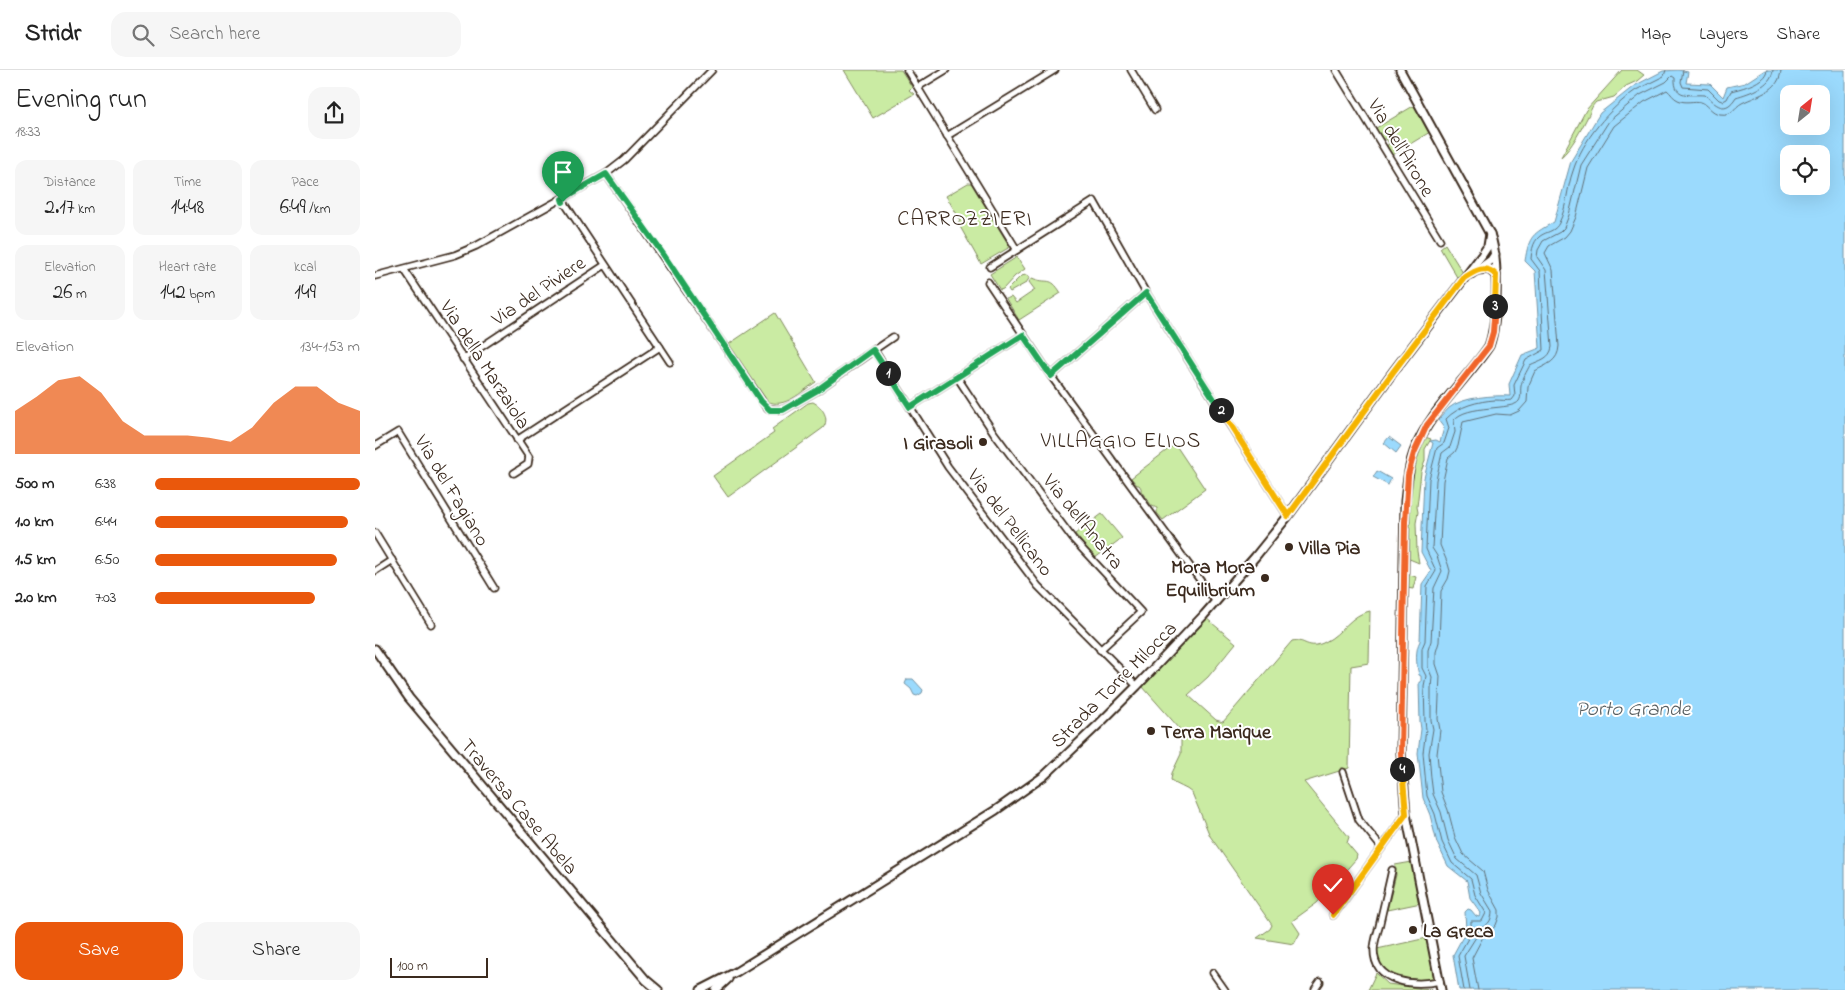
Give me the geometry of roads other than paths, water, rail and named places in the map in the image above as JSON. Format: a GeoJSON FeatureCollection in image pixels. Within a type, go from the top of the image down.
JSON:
{"type":"FeatureCollection","features":[{"type":"Feature","properties":{"kind":"street"},"geometry":{"type":"LineString","coordinates":[[375,276],[455,255],[476,246],[606,174],[624,160],[712,70]]}},
{"type":"Feature","properties":{"kind":"street"},"geometry":{"type":"LineString","coordinates":[[907,70],[1017,250]]}},
{"type":"Feature","properties":{"kind":"street"},"geometry":{"type":"LineString","coordinates":[[918,87],[946,70]]}},
{"type":"Feature","properties":{"kind":"street"},"geometry":{"type":"LineString","coordinates":[[947,136],[1055,70]]}},
{"type":"Feature","properties":{"kind":"street"},"geometry":{"type":"LineString","coordinates":[[1131,70],[1155,110]]}},
{"type":"Feature","properties":{"kind":"street","name":"Via dell'Airone"},"geometry":{"type":"LineString","coordinates":[[1336,70],[1440,240]]}},
{"type":"Feature","properties":{"kind":"street"},"geometry":{"type":"LineString","coordinates":[[1400,70],[1490,234],[1495,254],[1496,275],[1493,332],[1489,346],[1427,425],[1414,453],[1408,475],[1405,522],[1401,753],[1406,814],[1441,990]]}},
{"type":"Feature","properties":{"kind":"street"},"geometry":{"type":"LineString","coordinates":[[606,174],[766,407],[770,410],[783,410],[816,391],[893,337]]}},
{"type":"Feature","properties":{"kind":"street"},"geometry":{"type":"LineString","coordinates":[[562,199],[670,362]]}},
{"type":"Feature","properties":{"kind":"street"},"geometry":{"type":"LineString","coordinates":[[990,267],[1094,201],[1146,293],[1288,516]]}},
{"type":"Feature","properties":{"kind":"street","name":"Strada Torre Milocca"},"geometry":{"type":"LineString","coordinates":[[736,972],[996,810],[1043,776],[1137,686],[1233,584],[1288,516],[1405,356],[1482,255],[1488,246],[1490,234]]}},
{"type":"Feature","properties":{"kind":"street"},"geometry":{"type":"LineString","coordinates":[[1482,255],[1491,252],[1495,254]]}},
{"type":"Feature","properties":{"kind":"street"},"geometry":{"type":"LineString","coordinates":[[1464,278],[1491,260],[1495,254]]}},
{"type":"Feature","properties":{"kind":"street","name":"Via del Piviere"},"geometry":{"type":"LineString","coordinates":[[463,359],[605,265]]}},
{"type":"Feature","properties":{"kind":"street","name":"Via della Marzaiola"},"geometry":{"type":"LineString","coordinates":[[404,269],[529,458],[528,464],[514,473]]}},
{"type":"Feature","properties":{"kind":"street"},"geometry":{"type":"LineString","coordinates":[[1477,270],[1489,269],[1496,275]]}},
{"type":"Feature","properties":{"kind":"street"},"geometry":{"type":"LineString","coordinates":[[988,282],[1051,376],[1216,602]]}},
{"type":"Feature","properties":{"kind":"street"},"geometry":{"type":"LineString","coordinates":[[1051,376],[1146,293]]}},
{"type":"Feature","properties":{"kind":"street"},"geometry":{"type":"LineString","coordinates":[[910,407],[1023,335]]}},
{"type":"Feature","properties":{"kind":"street"},"geometry":{"type":"LineString","coordinates":[[517,440],[660,347]]}},
{"type":"Feature","properties":{"kind":"street","name":"Via del Pellicano"},"geometry":{"type":"LineString","coordinates":[[873,350],[948,467],[1038,586],[1137,686]]}},
{"type":"Feature","properties":{"kind":"street","name":"Via dell'Anatra"},"geometry":{"type":"LineString","coordinates":[[957,377],[994,433],[1073,539],[1141,612],[1100,650]]}},
{"type":"Feature","properties":{"kind":"street","name":"Via del Fagiano"},"geometry":{"type":"LineString","coordinates":[[375,446],[398,432],[494,588]]}},
{"type":"Feature","properties":{"kind":"street"},"geometry":{"type":"LineString","coordinates":[[375,533],[431,624]]}},
{"type":"Feature","properties":{"kind":"street"},"geometry":{"type":"LineString","coordinates":[[375,571],[392,560]]}},
{"type":"Feature","properties":{"kind":"street","name":"Traversa Case Abela"},"geometry":{"type":"LineString","coordinates":[[375,649],[415,706],[646,980]]}},
{"type":"Feature","properties":{"kind":"street"},"geometry":{"type":"LineString","coordinates":[[1343,772],[1359,820],[1381,847]]}},
{"type":"Feature","properties":{"kind":"street"},"geometry":{"type":"LineString","coordinates":[[1333,915],[1406,814]]}},
{"type":"Feature","properties":{"kind":"street"},"geometry":{"type":"LineString","coordinates":[[1392,870],[1373,949],[1377,965],[1386,976],[1396,980],[1427,984],[1440,981]]}},
{"type":"Feature","properties":{"kind":"street"},"geometry":{"type":"LineString","coordinates":[[701,990],[736,972]]}},
{"type":"Feature","properties":{"kind":"street"},"geometry":{"type":"LineString","coordinates":[[716,990],[736,972]]}},
{"type":"Feature","properties":{"kind":"street"},"geometry":{"type":"LineString","coordinates":[[1213,973],[1225,990]]}},
{"type":"Feature","properties":{"kind":"street"},"geometry":{"type":"LineString","coordinates":[[646,980],[652,990]]}},
{"type":"Feature","properties":{"kind":"street"},"geometry":{"type":"LineString","coordinates":[[646,980],[658,990]]}},
{"type":"Feature","properties":{"kind":"street"},"geometry":{"type":"LineString","coordinates":[[1316,990],[1320,982]]}},
{"type":"Feature","properties":{"kind":"water","name":"Porto Grande"},"geometry":{"type":"Polygon","coordinates":[[[1678,70],[1688,72],[1686,83],[1710,84],[1723,97],[1727,87],[1745,83],[1765,70],[1845,70],[1845,990],[1459,990],[1453,955],[1466,931],[1465,912],[1468,909],[1471,910],[1479,917],[1481,913],[1470,898],[1467,881],[1448,866],[1437,843],[1430,815],[1423,798],[1418,753],[1421,729],[1419,682],[1421,682],[1421,676],[1418,671],[1417,653],[1420,641],[1422,584],[1431,571],[1421,552],[1424,478],[1433,443],[1430,441],[1436,440],[1440,442],[1444,428],[1438,420],[1455,404],[1478,398],[1510,396],[1509,384],[1522,355],[1540,348],[1535,271],[1525,261],[1530,240],[1554,222],[1571,161],[1600,113],[1634,86],[1663,71],[1678,70]]]}},
{"type":"Feature","properties":{"kind":"water"},"geometry":{"type":"Polygon","coordinates":[[[1389,437],[1401,446],[1396,453],[1384,443],[1389,437]]]}},
{"type":"Feature","properties":{"kind":"water"},"geometry":{"type":"Polygon","coordinates":[[[1377,471],[1391,479],[1388,485],[1373,477],[1377,471]]]}},
{"type":"Feature","properties":{"kind":"water"},"geometry":{"type":"Polygon","coordinates":[[[907,679],[913,679],[923,690],[922,693],[917,696],[914,695],[905,684],[907,679]]]}},
{"type":"Feature","properties":{"kind":"place","name":"I Girasoli"},"geometry":{"type":"Point","coordinates":[983,442]}},
{"type":"Feature","properties":{"kind":"place","name":"Villa Pia"},"geometry":{"type":"Point","coordinates":[1289,547]}},
{"type":"Feature","properties":{"kind":"place","name":"Mora Mora Equilibrium"},"geometry":{"type":"Point","coordinates":[1265,578]}},
{"type":"Feature","properties":{"kind":"place","name":"Terra Marique"},"geometry":{"type":"Point","coordinates":[1151,731]}},
{"type":"Feature","properties":{"kind":"place","name":"La Greca"},"geometry":{"type":"Point","coordinates":[1413,930]}},
{"type":"Feature","properties":{"kind":"district","name":"CARROZZIERI"},"geometry":{"type":"Point","coordinates":[965,217]}},
{"type":"Feature","properties":{"kind":"district","name":"VILLAGGIO ELIOS"},"geometry":{"type":"Point","coordinates":[1121,440]}}]}
